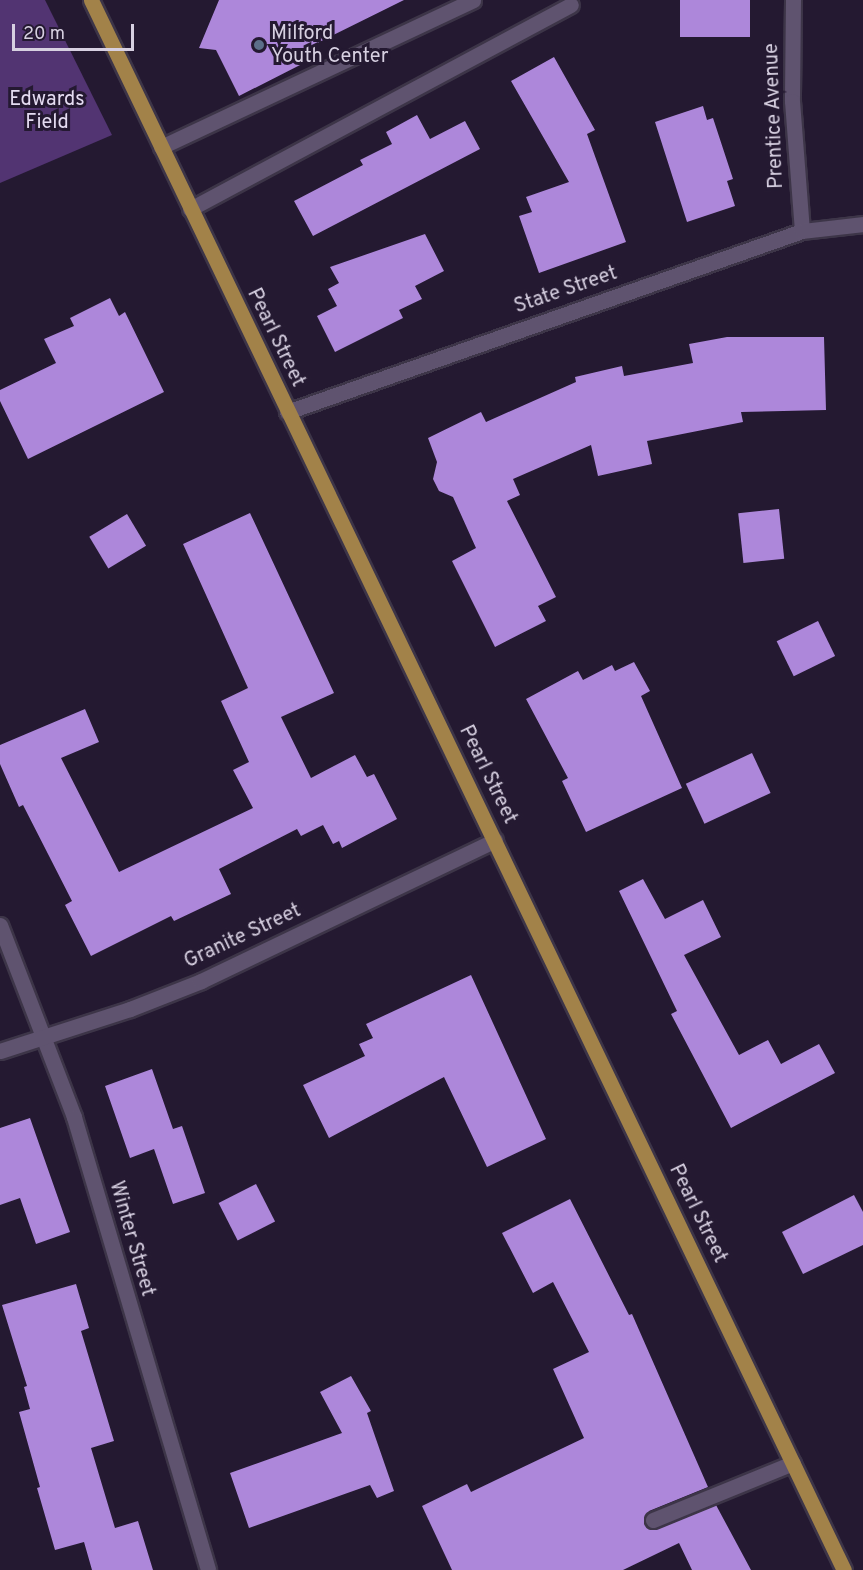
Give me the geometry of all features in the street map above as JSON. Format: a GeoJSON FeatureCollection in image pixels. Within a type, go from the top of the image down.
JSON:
{"type":"FeatureCollection","features":[{"type":"Feature","properties":{"kind":"main road","name":"Pearl Street"},"geometry":{"type":"LineString","coordinates":[[91,0],[844,1570]]}},
{"type":"Feature","properties":{"kind":"street"},"geometry":{"type":"LineString","coordinates":[[161,147],[473,0]]}},
{"type":"Feature","properties":{"kind":"street","name":"Prentice Avenue"},"geometry":{"type":"LineString","coordinates":[[793,0],[792,101],[802,231]]}},
{"type":"Feature","properties":{"kind":"street"},"geometry":{"type":"LineString","coordinates":[[190,209],[571,5]]}},
{"type":"Feature","properties":{"kind":"street","name":"State Street"},"geometry":{"type":"LineString","coordinates":[[287,412],[802,231],[863,224]]}},
{"type":"Feature","properties":{"kind":"street","name":"Granite Street"},"geometry":{"type":"LineString","coordinates":[[0,1051],[201,981],[495,840]]}},
{"type":"Feature","properties":{"kind":"street","name":"Winter Street"},"geometry":{"type":"LineString","coordinates":[[0,925],[74,1117],[208,1570]]}},
{"type":"Feature","properties":{"kind":"street"},"geometry":{"type":"LineString","coordinates":[[653,1520],[792,1463]]}},
{"type":"Feature","properties":{"kind":"green space","name":"Edwards Field"},"geometry":{"type":"Polygon","coordinates":[[[0,0],[45,0],[112,135],[0,183],[0,0]]]}},
{"type":"Feature","properties":{"kind":"building","name":"Milford Youth Center"},"geometry":{"type":"Polygon","coordinates":[[[219,0],[404,0],[297,53],[302,64],[239,96],[216,50],[199,48],[219,0]]]}},
{"type":"Feature","properties":{"kind":"building"},"geometry":{"type":"Polygon","coordinates":[[[680,0],[750,0],[750,37],[680,37],[680,0]]]}},
{"type":"Feature","properties":{"kind":"building"},"geometry":{"type":"Polygon","coordinates":[[[554,57],[595,130],[587,134],[626,242],[539,273],[519,216],[532,212],[526,197],[569,182],[511,81],[554,57]]]}},
{"type":"Feature","properties":{"kind":"building"},"geometry":{"type":"Polygon","coordinates":[[[703,106],[707,120],[713,118],[733,179],[727,181],[735,206],[687,222],[655,122],[703,106]]]}},
{"type":"Feature","properties":{"kind":"building"},"geometry":{"type":"Polygon","coordinates":[[[417,115],[430,139],[465,121],[480,149],[313,236],[294,201],[363,165],[360,160],[392,144],[386,132],[417,115]]]}},
{"type":"Feature","properties":{"kind":"building"},"geometry":{"type":"Polygon","coordinates":[[[425,234],[444,271],[415,286],[422,299],[399,310],[403,318],[335,352],[317,316],[337,306],[328,289],[339,283],[330,267],[425,234]]]}},
{"type":"Feature","properties":{"kind":"building"},"geometry":{"type":"Polygon","coordinates":[[[110,298],[119,316],[125,312],[164,392],[28,459],[0,401],[0,390],[56,363],[44,339],[74,326],[70,318],[110,298]]]}},
{"type":"Feature","properties":{"kind":"building"},"geometry":{"type":"Polygon","coordinates":[[[727,337],[824,337],[826,410],[741,412],[743,422],[647,441],[652,464],[598,476],[591,445],[513,479],[520,495],[507,501],[556,597],[538,606],[546,621],[495,647],[452,561],[476,548],[453,497],[439,491],[433,479],[437,462],[428,438],[481,412],[486,422],[576,382],[575,377],[622,366],[624,376],[693,363],[689,344],[727,337]]]}},
{"type":"Feature","properties":{"kind":"building"},"geometry":{"type":"Polygon","coordinates":[[[779,509],[784,559],[743,563],[738,513],[779,509]]]}},
{"type":"Feature","properties":{"kind":"building"},"geometry":{"type":"Polygon","coordinates":[[[250,513],[334,693],[281,717],[311,778],[355,755],[367,777],[374,774],[397,819],[342,848],[339,841],[333,844],[323,825],[301,836],[297,829],[219,869],[231,894],[174,921],[171,916],[91,956],[65,905],[72,901],[23,805],[19,807],[0,764],[0,745],[85,709],[99,742],[61,758],[119,872],[253,808],[233,770],[249,762],[221,701],[248,688],[183,544],[250,513]]]}},
{"type":"Feature","properties":{"kind":"building"},"geometry":{"type":"Polygon","coordinates":[[[127,514],[146,546],[108,568],[89,537],[127,514]]]}},
{"type":"Feature","properties":{"kind":"building"},"geometry":{"type":"Polygon","coordinates":[[[818,621],[835,656],[794,676],[777,641],[818,621]]]}},
{"type":"Feature","properties":{"kind":"building"},"geometry":{"type":"Polygon","coordinates":[[[634,662],[650,691],[641,696],[682,788],[586,832],[562,781],[568,778],[526,699],[578,671],[583,680],[612,665],[615,671],[634,662]]]}},
{"type":"Feature","properties":{"kind":"building"},"geometry":{"type":"Polygon","coordinates":[[[752,753],[771,793],[704,824],[686,784],[752,753]]]}},
{"type":"Feature","properties":{"kind":"building"},"geometry":{"type":"Polygon","coordinates":[[[643,879],[665,919],[703,900],[721,937],[684,955],[739,1055],[768,1040],[781,1064],[819,1044],[835,1073],[731,1128],[671,1014],[677,1011],[619,891],[643,879]]]}},
{"type":"Feature","properties":{"kind":"building"},"geometry":{"type":"Polygon","coordinates":[[[471,975],[546,1139],[487,1167],[444,1077],[329,1138],[303,1085],[365,1056],[359,1044],[373,1038],[366,1024],[471,975]]]}},
{"type":"Feature","properties":{"kind":"building"},"geometry":{"type":"Polygon","coordinates":[[[152,1069],[173,1129],[182,1126],[205,1193],[173,1204],[154,1149],[130,1158],[105,1086],[152,1069]]]}},
{"type":"Feature","properties":{"kind":"building"},"geometry":{"type":"Polygon","coordinates":[[[30,1118],[70,1232],[36,1244],[20,1198],[0,1205],[0,1128],[30,1118]]]}},
{"type":"Feature","properties":{"kind":"building"},"geometry":{"type":"Polygon","coordinates":[[[256,1184],[275,1221],[238,1240],[219,1203],[256,1184]]]}},
{"type":"Feature","properties":{"kind":"building"},"geometry":{"type":"Polygon","coordinates":[[[854,1195],[863,1212],[863,1245],[803,1274],[782,1232],[854,1195]]]}},
{"type":"Feature","properties":{"kind":"building"},"geometry":{"type":"Polygon","coordinates":[[[570,1199],[629,1315],[632,1314],[708,1487],[649,1511],[644,1524],[656,1529],[716,1505],[751,1570],[692,1570],[679,1543],[623,1570],[452,1570],[422,1506],[467,1484],[471,1492],[584,1438],[553,1369],[589,1352],[553,1282],[533,1293],[502,1233],[570,1199]]]}},
{"type":"Feature","properties":{"kind":"building"},"geometry":{"type":"Polygon","coordinates":[[[76,1284],[89,1328],[81,1331],[114,1441],[91,1448],[115,1528],[138,1521],[153,1570],[92,1570],[84,1542],[55,1550],[37,1488],[40,1487],[19,1412],[30,1409],[24,1387],[27,1386],[2,1305],[76,1284]]]}},
{"type":"Feature","properties":{"kind":"building"},"geometry":{"type":"Polygon","coordinates":[[[351,1376],[371,1411],[367,1413],[394,1491],[377,1498],[370,1485],[249,1528],[230,1473],[342,1433],[320,1392],[351,1376]]]}},
{"type":"Feature","properties":{"kind":"place","name":"Milford Youth Center"},"geometry":{"type":"Point","coordinates":[259,45]}}]}
